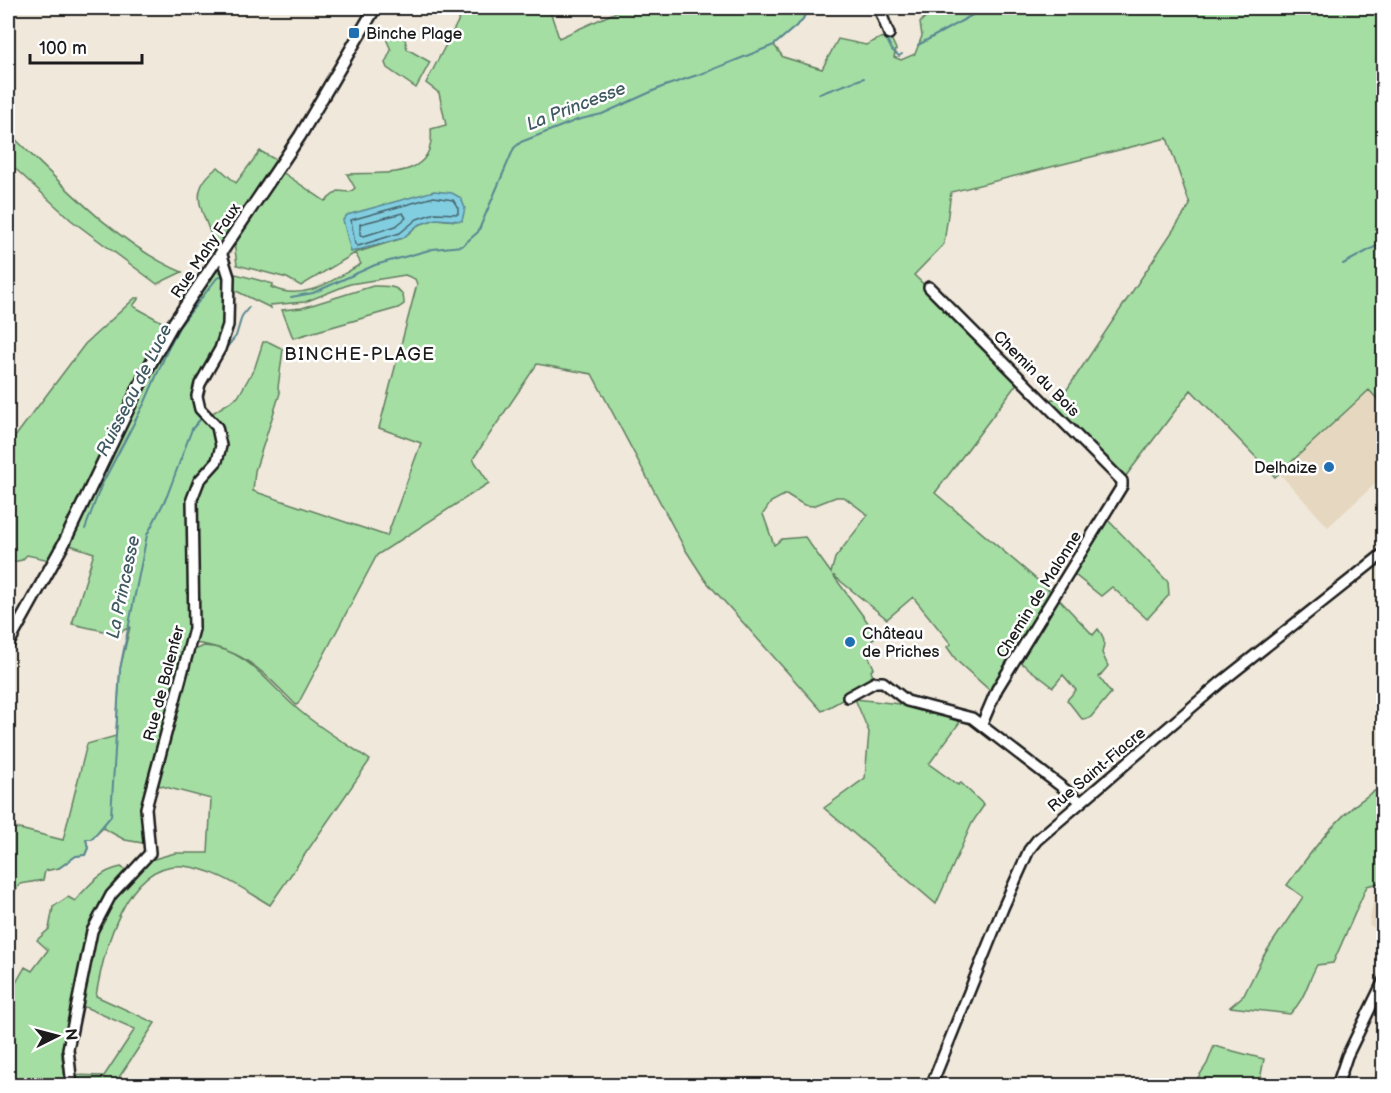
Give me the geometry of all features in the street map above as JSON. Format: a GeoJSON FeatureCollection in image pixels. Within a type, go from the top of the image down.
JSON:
{"type":"FeatureCollection","features":[{"type":"Feature","properties":{"kind":"street","name":"Rue Mahy Faux"},"geometry":{"type":"LineString","coordinates":[[8,644],[64,543],[148,368],[171,327],[300,136],[375,8]]}},
{"type":"Feature","properties":{"kind":"street"},"geometry":{"type":"LineString","coordinates":[[879,8],[889,34]]}},
{"type":"Feature","properties":{"kind":"street","name":"Rue de Balenfer"},"geometry":{"type":"LineString","coordinates":[[72,1086],[68,1049],[92,931],[111,895],[143,863],[151,850],[147,808],[194,629],[192,499],[199,481],[217,461],[221,446],[217,427],[198,404],[198,388],[220,349],[228,325],[229,277],[220,252]]}},
{"type":"Feature","properties":{"kind":"street","name":"Chemin du Bois"},"geometry":{"type":"LineString","coordinates":[[929,287],[1122,481]]}},
{"type":"Feature","properties":{"kind":"street","name":"Chemin de Malonne"},"geometry":{"type":"LineString","coordinates":[[982,724],[996,689],[1104,516],[1122,481]]}},
{"type":"Feature","properties":{"kind":"street","name":"Rue Saint-Fiacre"},"geometry":{"type":"LineString","coordinates":[[931,1086],[1029,850],[1044,833],[1080,801],[1220,682],[1383,553]]}},
{"type":"Feature","properties":{"kind":"street"},"geometry":{"type":"LineString","coordinates":[[848,697],[875,682],[883,682],[907,701],[972,718],[1080,801]]}},
{"type":"Feature","properties":{"kind":"street"},"geometry":{"type":"LineString","coordinates":[[1337,1086],[1347,1056],[1383,980]]}},
{"type":"Feature","properties":{"kind":"shaded area"},"geometry":{"type":"Polygon","coordinates":[[[1369,390],[1383,405],[1383,477],[1328,527],[1279,473],[1369,390]]]}},
{"type":"Feature","properties":{"kind":"shaded area"},"geometry":{"type":"Polygon","coordinates":[[[1375,892],[1383,894],[1383,932],[1369,925],[1375,892]]]}},
{"type":"Feature","properties":{"kind":"green space"},"geometry":{"type":"Polygon","coordinates":[[[465,8],[549,8],[559,38],[625,8],[808,8],[802,21],[774,45],[783,57],[822,69],[838,39],[866,45],[889,34],[896,49],[894,57],[901,60],[915,54],[922,36],[920,23],[924,18],[935,13],[936,8],[1383,8],[1383,405],[1369,390],[1275,477],[1191,390],[1122,481],[1044,401],[1062,397],[1190,205],[1167,138],[951,192],[944,244],[914,275],[1021,378],[935,493],[1055,595],[1093,635],[1098,629],[1104,641],[1102,653],[1108,666],[1099,677],[1111,693],[1090,718],[1082,719],[1067,700],[1076,690],[1063,675],[1053,687],[1016,659],[995,695],[957,661],[947,647],[951,644],[913,597],[887,619],[833,575],[877,635],[869,644],[869,657],[874,668],[871,671],[875,682],[822,711],[705,580],[685,549],[592,374],[537,364],[473,459],[489,483],[377,555],[298,704],[296,705],[261,671],[238,655],[209,645],[191,643],[148,801],[149,844],[125,840],[103,828],[92,839],[86,839],[88,848],[85,855],[76,856],[59,868],[45,871],[43,880],[20,884],[8,900],[8,826],[63,840],[87,744],[116,736],[120,669],[130,627],[117,634],[72,624],[94,553],[64,543],[54,561],[27,555],[22,560],[8,563],[8,446],[85,344],[135,298],[139,298],[133,306],[171,327],[213,271],[222,272],[232,278],[236,274],[273,284],[271,287],[283,291],[295,292],[318,288],[361,264],[355,253],[301,286],[287,278],[237,265],[234,242],[282,172],[325,201],[338,191],[350,192],[355,188],[347,174],[390,173],[416,166],[425,158],[430,146],[431,129],[446,125],[439,93],[426,83],[465,8]],[[461,198],[355,253],[403,238],[418,225],[436,219],[456,221],[461,198]],[[405,275],[350,284],[305,302],[270,305],[271,308],[230,288],[228,325],[197,396],[208,416],[238,397],[255,367],[263,342],[269,342],[283,349],[278,388],[280,393],[255,471],[253,491],[387,536],[421,443],[379,428],[417,284],[415,279],[405,275]],[[786,494],[771,502],[763,514],[774,545],[782,539],[805,537],[831,573],[835,558],[868,515],[844,497],[836,497],[813,506],[804,505],[786,494]]]}},
{"type":"Feature","properties":{"kind":"green space"},"geometry":{"type":"Polygon","coordinates":[[[394,30],[404,34],[407,49],[430,62],[416,88],[387,68],[385,63],[391,50],[387,41],[388,32],[394,30]]]}},
{"type":"Feature","properties":{"kind":"green space"},"geometry":{"type":"Polygon","coordinates":[[[8,132],[112,229],[135,246],[182,272],[157,284],[71,220],[8,162],[8,132]]]}},
{"type":"Feature","properties":{"kind":"green space"},"geometry":{"type":"Polygon","coordinates":[[[260,151],[276,160],[277,166],[226,241],[194,265],[213,244],[200,204],[201,186],[218,167],[236,183],[260,151]]]}},
{"type":"Feature","properties":{"kind":"green space"},"geometry":{"type":"Polygon","coordinates":[[[373,286],[399,290],[404,298],[404,304],[398,308],[293,338],[282,310],[302,308],[373,286]]]}},
{"type":"Feature","properties":{"kind":"green space"},"geometry":{"type":"Polygon","coordinates":[[[1104,516],[1168,582],[1169,595],[1147,619],[1112,587],[1101,596],[1070,571],[1104,516]]]}},
{"type":"Feature","properties":{"kind":"green space"},"geometry":{"type":"Polygon","coordinates":[[[204,646],[220,648],[246,661],[301,712],[370,760],[270,905],[218,875],[195,868],[183,866],[163,868],[146,878],[120,913],[104,957],[96,996],[155,1023],[114,1085],[74,1085],[72,1075],[104,1076],[135,1029],[78,1004],[90,944],[106,905],[147,861],[175,853],[208,853],[211,799],[154,784],[190,652],[204,646]]]}},
{"type":"Feature","properties":{"kind":"green space"},"geometry":{"type":"Polygon","coordinates":[[[855,699],[909,705],[960,722],[929,764],[958,785],[961,783],[984,805],[972,823],[936,904],[824,808],[865,778],[869,732],[855,699]]]}},
{"type":"Feature","properties":{"kind":"green space"},"geometry":{"type":"Polygon","coordinates":[[[1383,786],[1383,882],[1367,886],[1333,963],[1317,965],[1303,997],[1290,1014],[1230,1007],[1244,995],[1264,955],[1303,897],[1287,885],[1318,843],[1342,817],[1368,795],[1383,786]]]}},
{"type":"Feature","properties":{"kind":"green space"},"geometry":{"type":"Polygon","coordinates":[[[121,867],[129,872],[102,904],[70,1011],[62,1057],[66,1085],[8,1086],[8,997],[25,967],[32,971],[48,950],[37,940],[49,929],[53,907],[68,897],[75,901],[101,876],[121,867]]]}},
{"type":"Feature","properties":{"kind":"green space"},"geometry":{"type":"Polygon","coordinates":[[[1214,1046],[1264,1059],[1259,1085],[1193,1085],[1207,1064],[1214,1046]]]}},
{"type":"Feature","properties":{"kind":"water"},"geometry":{"type":"Polygon","coordinates":[[[434,191],[452,193],[461,198],[465,208],[462,221],[436,219],[418,225],[403,238],[351,252],[343,220],[347,215],[434,191]]]}},
{"type":"Feature","properties":{"kind":"waterway","name":"La Princesse"},"geometry":{"type":"LineString","coordinates":[[291,297],[313,293],[375,265],[433,249],[462,246],[478,232],[514,148],[521,142],[577,120],[602,114],[662,87],[774,45],[802,21],[808,8]]}},
{"type":"Feature","properties":{"kind":"waterway","name":"La Princesse"},"geometry":{"type":"LineString","coordinates":[[918,45],[985,8]]}},
{"type":"Feature","properties":{"kind":"waterway"},"geometry":{"type":"LineString","coordinates":[[878,22],[892,50],[899,56],[902,54]]}},
{"type":"Feature","properties":{"kind":"waterway"},"geometry":{"type":"LineString","coordinates":[[819,94],[864,78]]}},
{"type":"Feature","properties":{"kind":"waterway"},"geometry":{"type":"LineString","coordinates":[[1343,264],[1384,242]]}},
{"type":"Feature","properties":{"kind":"waterway","name":"Ruisseau de Luce"},"geometry":{"type":"LineString","coordinates":[[85,529],[101,486],[145,402],[179,327],[217,278],[223,276]]}},
{"type":"Feature","properties":{"kind":"waterway","name":"La Princesse"},"geometry":{"type":"LineString","coordinates":[[224,351],[236,336],[242,316],[249,307]]}},
{"type":"Feature","properties":{"kind":"waterway","name":"La Princesse"},"geometry":{"type":"LineString","coordinates":[[59,868],[76,856],[85,855],[88,848],[86,839],[92,839],[111,816],[120,669],[147,535],[167,496],[192,429],[204,415]]}},
{"type":"Feature","properties":{"kind":"waterway","name":"La Princesse"},"geometry":{"type":"LineString","coordinates":[[8,919],[11,916]]}},
{"type":"Feature","properties":{"kind":"place","name":"Binche Plage"},"geometry":{"type":"Point","coordinates":[354,33]}},
{"type":"Feature","properties":{"kind":"place","name":"Delhaize"},"geometry":{"type":"Point","coordinates":[1329,467]}},
{"type":"Feature","properties":{"kind":"place","name":"Château de Priches"},"geometry":{"type":"Point","coordinates":[850,642]}},
{"type":"Feature","properties":{"kind":"district","name":"BINCHE-PLAGE"},"geometry":{"type":"Point","coordinates":[360,354]}}]}
